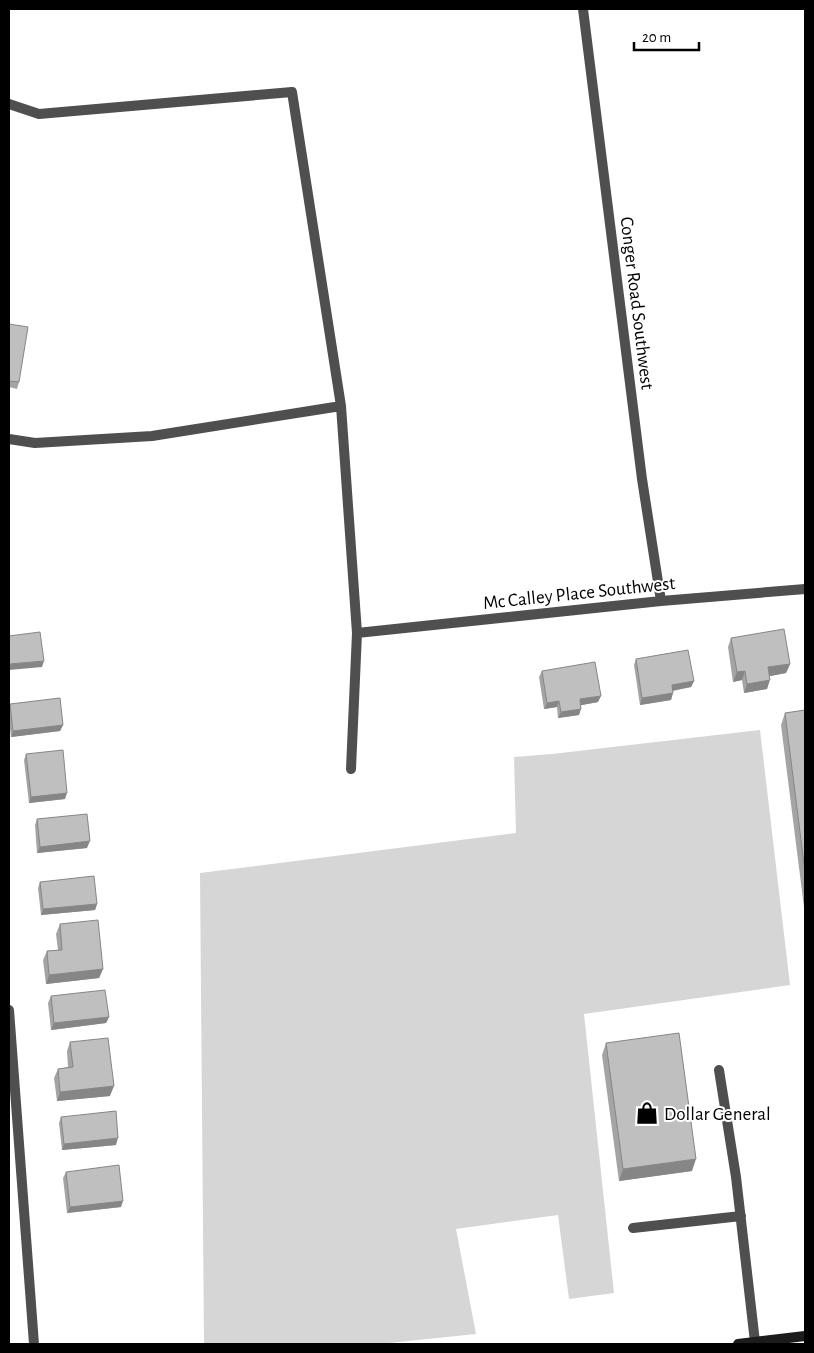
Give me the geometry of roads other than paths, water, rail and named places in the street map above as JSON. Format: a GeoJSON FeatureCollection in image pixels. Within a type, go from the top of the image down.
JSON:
{"type":"FeatureCollection","features":[{"type":"Feature","properties":{"kind":"street","name":"Conger Road Southwest"},"geometry":{"type":"LineString","coordinates":[[583,9],[642,479],[661,601]]}},
{"type":"Feature","properties":{"kind":"street"},"geometry":{"type":"LineString","coordinates":[[9,104],[39,114],[292,92],[341,406],[357,633],[351,769]]}},
{"type":"Feature","properties":{"kind":"street"},"geometry":{"type":"LineString","coordinates":[[9,439],[35,443],[152,436],[341,406]]}},
{"type":"Feature","properties":{"kind":"street","name":"Mc Calley Place Southwest"},"geometry":{"type":"LineString","coordinates":[[357,633],[661,601],[805,589]]}},
{"type":"Feature","properties":{"kind":"street"},"geometry":{"type":"LineString","coordinates":[[9,1010],[34,1344]]}},
{"type":"Feature","properties":{"kind":"street"},"geometry":{"type":"LineString","coordinates":[[719,1070],[736,1177],[755,1342]]}},
{"type":"Feature","properties":{"kind":"street"},"geometry":{"type":"LineString","coordinates":[[633,1228],[741,1216]]}},
{"type":"Feature","properties":{"kind":"street"},"geometry":{"type":"LineString","coordinates":[[738,1344],[805,1336]]}},
{"type":"Feature","properties":{"kind":"place","name":"Dollar General"},"geometry":{"type":"Point","coordinates":[647,1113]}}]}
